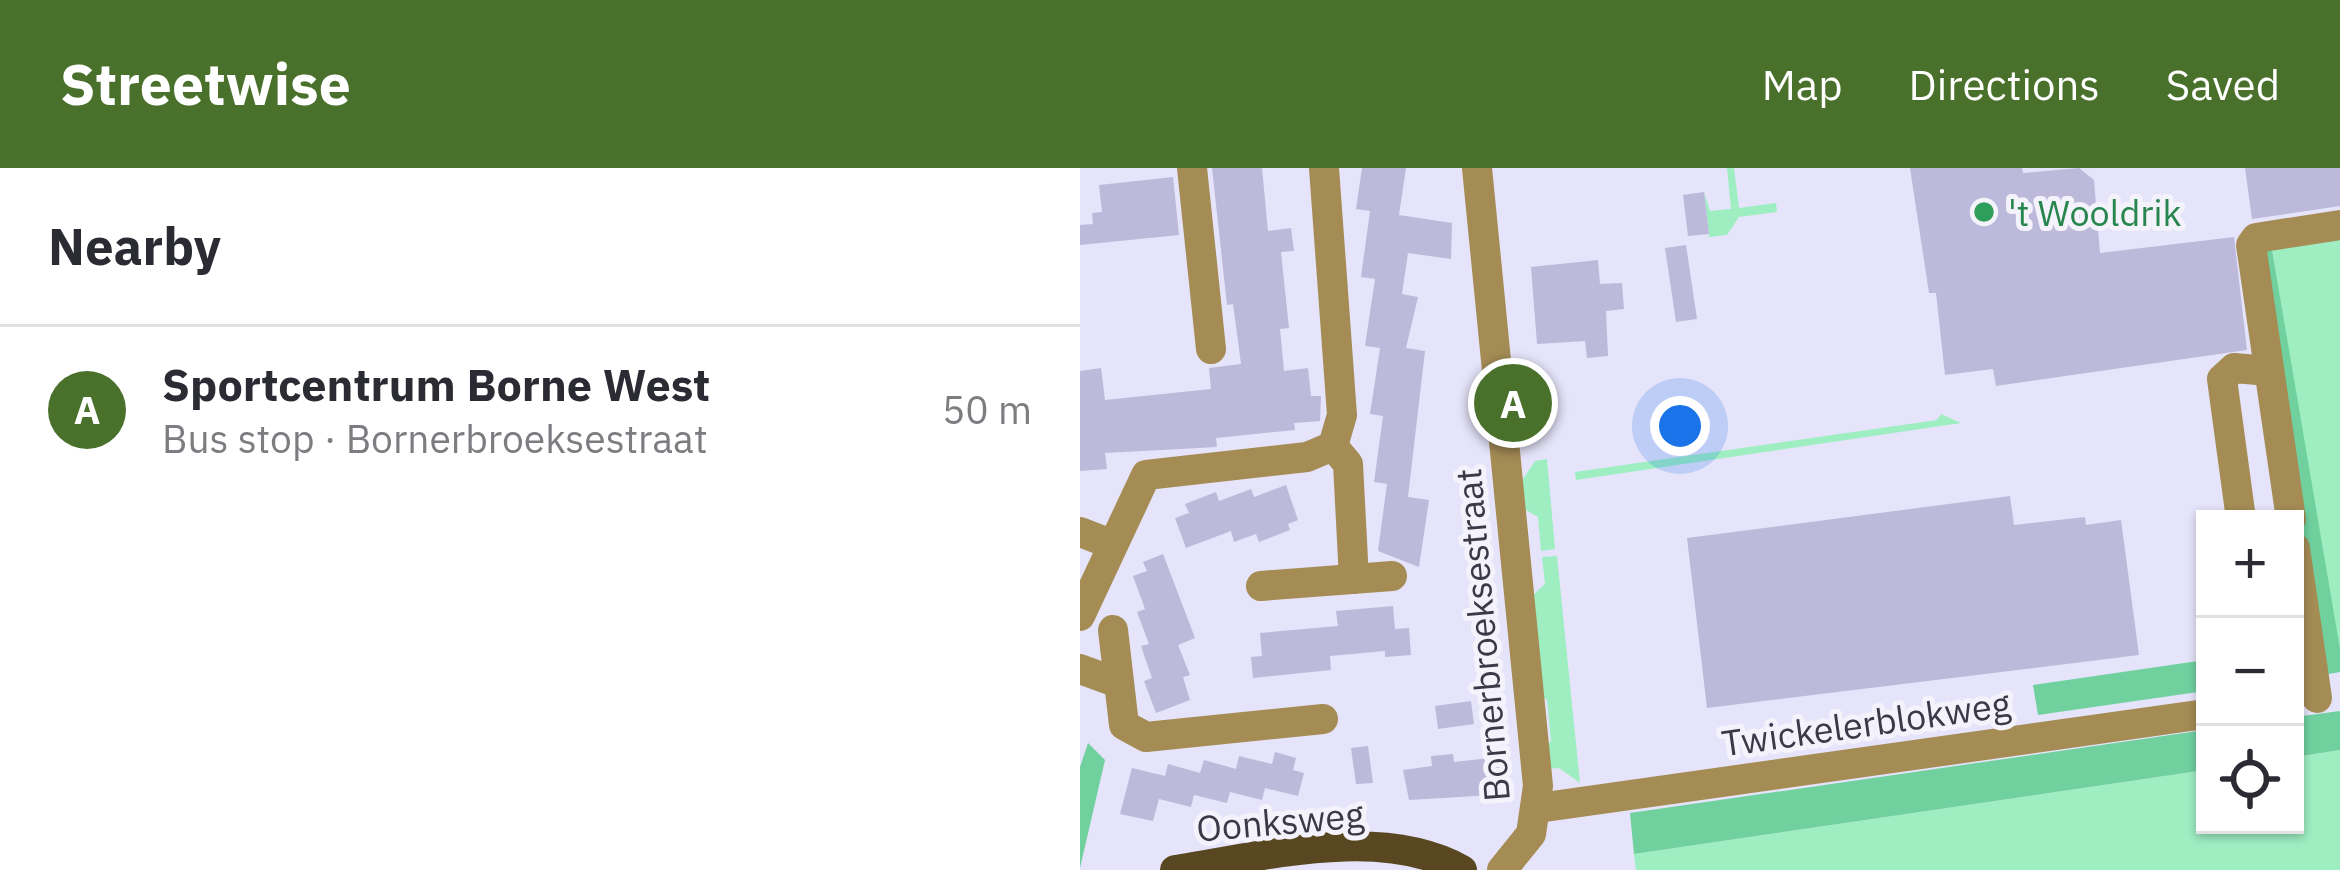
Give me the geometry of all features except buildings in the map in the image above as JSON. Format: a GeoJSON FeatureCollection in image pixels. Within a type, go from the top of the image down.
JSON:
{"type":"FeatureCollection","features":[{"type":"Feature","properties":{"kind":"main road","name":"Oonksweg"},"geometry":{"type":"LineString","coordinates":[[1175,870],[1379,849],[1426,856],[1462,870]]}},
{"type":"Feature","properties":{"kind":"street"},"geometry":{"type":"LineString","coordinates":[[1192,168],[1211,349]]}},
{"type":"Feature","properties":{"kind":"street"},"geometry":{"type":"LineString","coordinates":[[1324,168],[1342,415],[1333,446]]}},
{"type":"Feature","properties":{"kind":"street","name":"Bornerbroeksestraat"},"geometry":{"type":"LineString","coordinates":[[1477,168],[1538,808],[1531,834],[1502,870]]}},
{"type":"Feature","properties":{"kind":"street"},"geometry":{"type":"LineString","coordinates":[[2290,510],[2251,245],[2257,238],[2340,225]]}},
{"type":"Feature","properties":{"kind":"street"},"geometry":{"type":"LineString","coordinates":[[2240,510],[2222,380],[2234,368],[2269,371]]}},
{"type":"Feature","properties":{"kind":"street"},"geometry":{"type":"LineString","coordinates":[[1080,616],[1145,475],[1307,457],[1333,446]]}},
{"type":"Feature","properties":{"kind":"street"},"geometry":{"type":"LineString","coordinates":[[1333,446],[1348,464],[1354,579]]}},
{"type":"Feature","properties":{"kind":"street"},"geometry":{"type":"LineString","coordinates":[[1080,532],[1111,544]]}},
{"type":"Feature","properties":{"kind":"street"},"geometry":{"type":"LineString","coordinates":[[1262,586],[1392,575]]}},
{"type":"Feature","properties":{"kind":"street"},"geometry":{"type":"LineString","coordinates":[[1113,630],[1124,725],[1146,737],[1323,718]]}},
{"type":"Feature","properties":{"kind":"street"},"geometry":{"type":"LineString","coordinates":[[2304,642],[2317,698]]}},
{"type":"Feature","properties":{"kind":"street"},"geometry":{"type":"LineString","coordinates":[[1080,669],[1118,683]]}},
{"type":"Feature","properties":{"kind":"street","name":"Twickelerblokweg"},"geometry":{"type":"LineString","coordinates":[[1538,808],[2196,715]]}},
{"type":"Feature","properties":{"kind":"green space"},"geometry":{"type":"Polygon","coordinates":[[[1727,168],[1734,168],[1739,208],[1776,203],[1777,212],[1739,217],[1727,235],[1709,237],[1704,192],[1710,211],[1731,209],[1727,168]]]}},
{"type":"Feature","properties":{"kind":"green space"},"geometry":{"type":"Polygon","coordinates":[[[2340,236],[2340,649],[2336,649],[2272,250],[2340,236]]]}},
{"type":"Feature","properties":{"kind":"green space"},"geometry":{"type":"Polygon","coordinates":[[[2272,250],[2340,649],[2340,672],[2323,675],[2304,555],[2304,510],[2297,510],[2256,253],[2272,250]]]}},
{"type":"Feature","properties":{"kind":"green space"},"geometry":{"type":"Polygon","coordinates":[[[1941,414],[1961,423],[1576,480],[1575,472],[1937,420],[1941,414]]]}},
{"type":"Feature","properties":{"kind":"green space"},"geometry":{"type":"Polygon","coordinates":[[[1547,459],[1555,549],[1541,551],[1538,517],[1519,506],[1523,479],[1535,461],[1547,459]]]}},
{"type":"Feature","properties":{"kind":"green space"},"geometry":{"type":"Polygon","coordinates":[[[1557,556],[1580,783],[1559,768],[1545,769],[1543,750],[1551,741],[1547,700],[1538,693],[1528,600],[1545,584],[1542,557],[1557,556]]]}},
{"type":"Feature","properties":{"kind":"green space"},"geometry":{"type":"Polygon","coordinates":[[[2196,661],[2196,692],[2038,715],[2033,685],[2196,661]]]}},
{"type":"Feature","properties":{"kind":"green space"},"geometry":{"type":"Polygon","coordinates":[[[2340,711],[2340,750],[2304,756],[2304,716],[2340,711]]]}},
{"type":"Feature","properties":{"kind":"green space"},"geometry":{"type":"Polygon","coordinates":[[[2196,731],[2196,771],[1634,854],[1630,813],[2196,731]]]}},
{"type":"Feature","properties":{"kind":"green space"},"geometry":{"type":"Polygon","coordinates":[[[1088,743],[1105,760],[1080,868],[1080,767],[1088,743]]]}},
{"type":"Feature","properties":{"kind":"green space"},"geometry":{"type":"Polygon","coordinates":[[[2340,750],[2340,870],[1636,870],[1634,854],[2196,771],[2196,834],[2304,834],[2304,756],[2340,750]]]}},
{"type":"Feature","properties":{"kind":"place","name":"'t Wooldrik"},"geometry":{"type":"Point","coordinates":[1984,212]}},
{"type":"Feature","properties":{"kind":"place","name":"Sportcentrum Borne West"},"geometry":{"type":"Point","coordinates":[1513,403]}}]}
